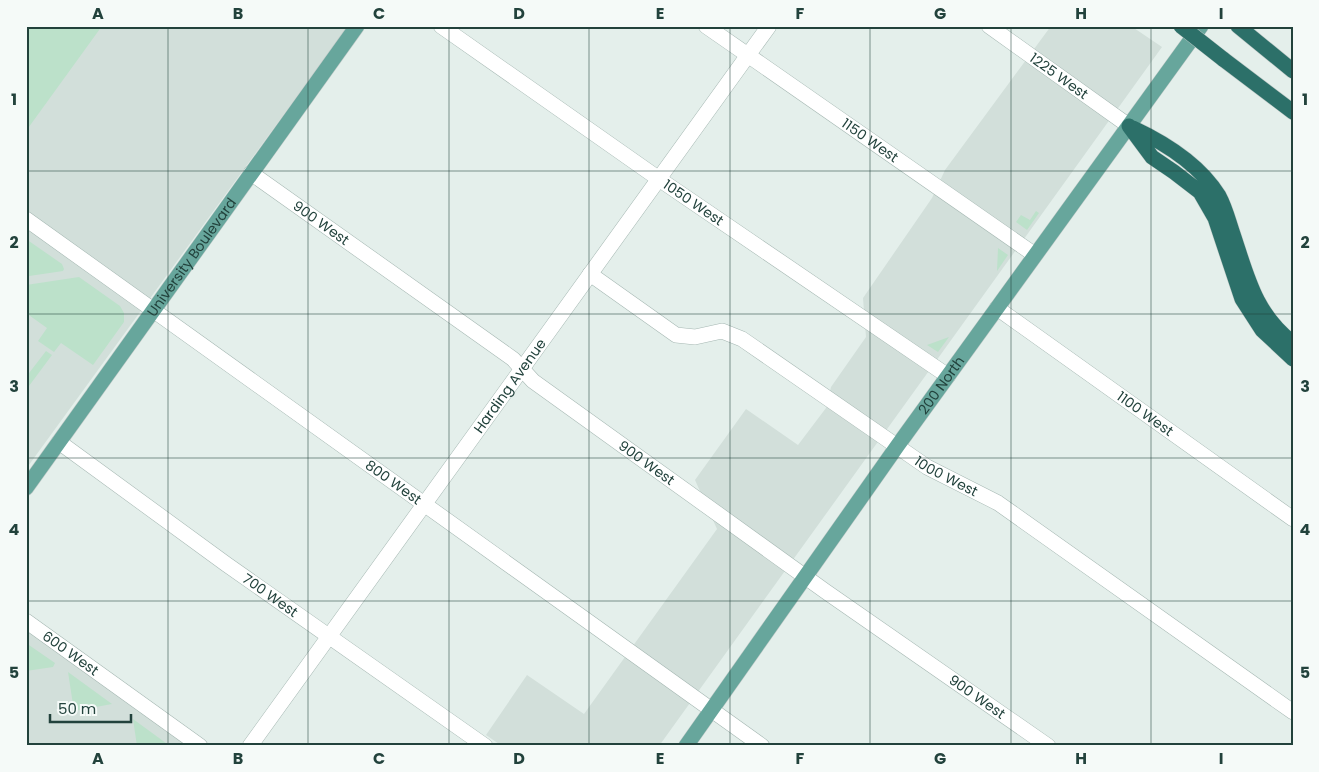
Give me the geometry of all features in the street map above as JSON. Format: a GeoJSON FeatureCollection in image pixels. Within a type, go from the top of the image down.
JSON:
{"type":"FeatureCollection","features":[{"type":"Feature","properties":{"kind":"highway"},"geometry":{"type":"LineString","coordinates":[[1181,26],[1293,112]]}},
{"type":"Feature","properties":{"kind":"highway"},"geometry":{"type":"LineString","coordinates":[[1241,29],[1293,71]]}},
{"type":"Feature","properties":{"kind":"highway"},"geometry":{"type":"LineString","coordinates":[[1250,79],[1293,124]]}},
{"type":"Feature","properties":{"kind":"highway"},"geometry":{"type":"LineString","coordinates":[[1129,126],[1157,139],[1196,168],[1208,180],[1226,211],[1262,312],[1293,343]]}},
{"type":"Feature","properties":{"kind":"highway"},"geometry":{"type":"LineString","coordinates":[[1129,126],[1152,157],[1200,192],[1215,218],[1242,299],[1262,330],[1293,359]]}},
{"type":"Feature","properties":{"kind":"main road","name":"University Boulevard"},"geometry":{"type":"LineString","coordinates":[[26,488],[357,26]]}},
{"type":"Feature","properties":{"kind":"main road","name":"200 North"},"geometry":{"type":"LineString","coordinates":[[686,746],[898,445],[1201,26]]}},
{"type":"Feature","properties":{"kind":"street","name":"1050 West"},"geometry":{"type":"LineString","coordinates":[[441,26],[948,376]]}},
{"type":"Feature","properties":{"kind":"street","name":"1150 West"},"geometry":{"type":"LineString","coordinates":[[706,26],[1035,255]]}},
{"type":"Feature","properties":{"kind":"street","name":"Harding Avenue"},"geometry":{"type":"LineString","coordinates":[[250,746],[769,26]]}},
{"type":"Feature","properties":{"kind":"street","name":"1225 West"},"geometry":{"type":"LineString","coordinates":[[989,26],[1129,126]]}},
{"type":"Feature","properties":{"kind":"street","name":"900 West"},"geometry":{"type":"LineString","coordinates":[[251,173],[512,359],[532,381],[805,577],[1048,746]]}},
{"type":"Feature","properties":{"kind":"street","name":"800 West"},"geometry":{"type":"LineString","coordinates":[[26,220],[762,746]]}},
{"type":"Feature","properties":{"kind":"street","name":"1000 West"},"geometry":{"type":"LineString","coordinates":[[590,274],[676,335],[695,337],[722,331],[742,339],[898,445],[927,467],[998,503],[1293,712]]}},
{"type":"Feature","properties":{"kind":"street","name":"1100 West"},"geometry":{"type":"LineString","coordinates":[[998,308],[1293,519]]}},
{"type":"Feature","properties":{"kind":"street","name":"700 West"},"geometry":{"type":"LineString","coordinates":[[58,442],[329,637],[485,746]]}},
{"type":"Feature","properties":{"kind":"street","name":"600 West"},"geometry":{"type":"LineString","coordinates":[[26,622],[200,746]]}},
{"type":"Feature","properties":{"kind":"shaded area"},"geometry":{"type":"Polygon","coordinates":[[[26,26],[348,26],[26,469],[26,26]]]}},
{"type":"Feature","properties":{"kind":"shaded area"},"geometry":{"type":"Polygon","coordinates":[[[1051,26],[1131,26],[1162,47],[659,746],[502,746],[486,735],[527,675],[584,714],[717,529],[695,480],[746,409],[798,445],[826,408],[831,387],[866,337],[863,298],[932,198],[945,170],[1051,26]]]}},
{"type":"Feature","properties":{"kind":"shaded area"},"geometry":{"type":"Polygon","coordinates":[[[26,621],[200,746],[26,746],[26,621]]]}},
{"type":"Feature","properties":{"kind":"green space"},"geometry":{"type":"Polygon","coordinates":[[[26,26],[102,26],[26,131],[26,26]]]}},
{"type":"Feature","properties":{"kind":"green space"},"geometry":{"type":"Polygon","coordinates":[[[1036,211],[1039,213],[1027,230],[1016,222],[1021,215],[1030,220],[1036,211]]]}},
{"type":"Feature","properties":{"kind":"green space"},"geometry":{"type":"Polygon","coordinates":[[[26,239],[62,264],[63,271],[29,276],[26,274],[26,239]]]}},
{"type":"Feature","properties":{"kind":"green space"},"geometry":{"type":"Polygon","coordinates":[[[998,248],[1008,255],[997,271],[998,248]]]}},
{"type":"Feature","properties":{"kind":"green space"},"geometry":{"type":"Polygon","coordinates":[[[79,277],[120,306],[124,313],[124,322],[93,365],[61,343],[54,352],[38,341],[47,328],[26,313],[26,285],[79,277]]]}},
{"type":"Feature","properties":{"kind":"green space"},"geometry":{"type":"Polygon","coordinates":[[[949,337],[938,352],[927,345],[949,337]]]}},
{"type":"Feature","properties":{"kind":"green space"},"geometry":{"type":"Polygon","coordinates":[[[46,351],[52,355],[26,390],[26,377],[46,351]]]}},
{"type":"Feature","properties":{"kind":"green space"},"geometry":{"type":"Polygon","coordinates":[[[26,643],[55,663],[53,667],[26,671],[26,643]]]}},
{"type":"Feature","properties":{"kind":"green space"},"geometry":{"type":"Polygon","coordinates":[[[68,672],[112,704],[74,711],[68,672]]]}},
{"type":"Feature","properties":{"kind":"green space"},"geometry":{"type":"Polygon","coordinates":[[[133,719],[170,746],[137,746],[133,719]]]}}]}
